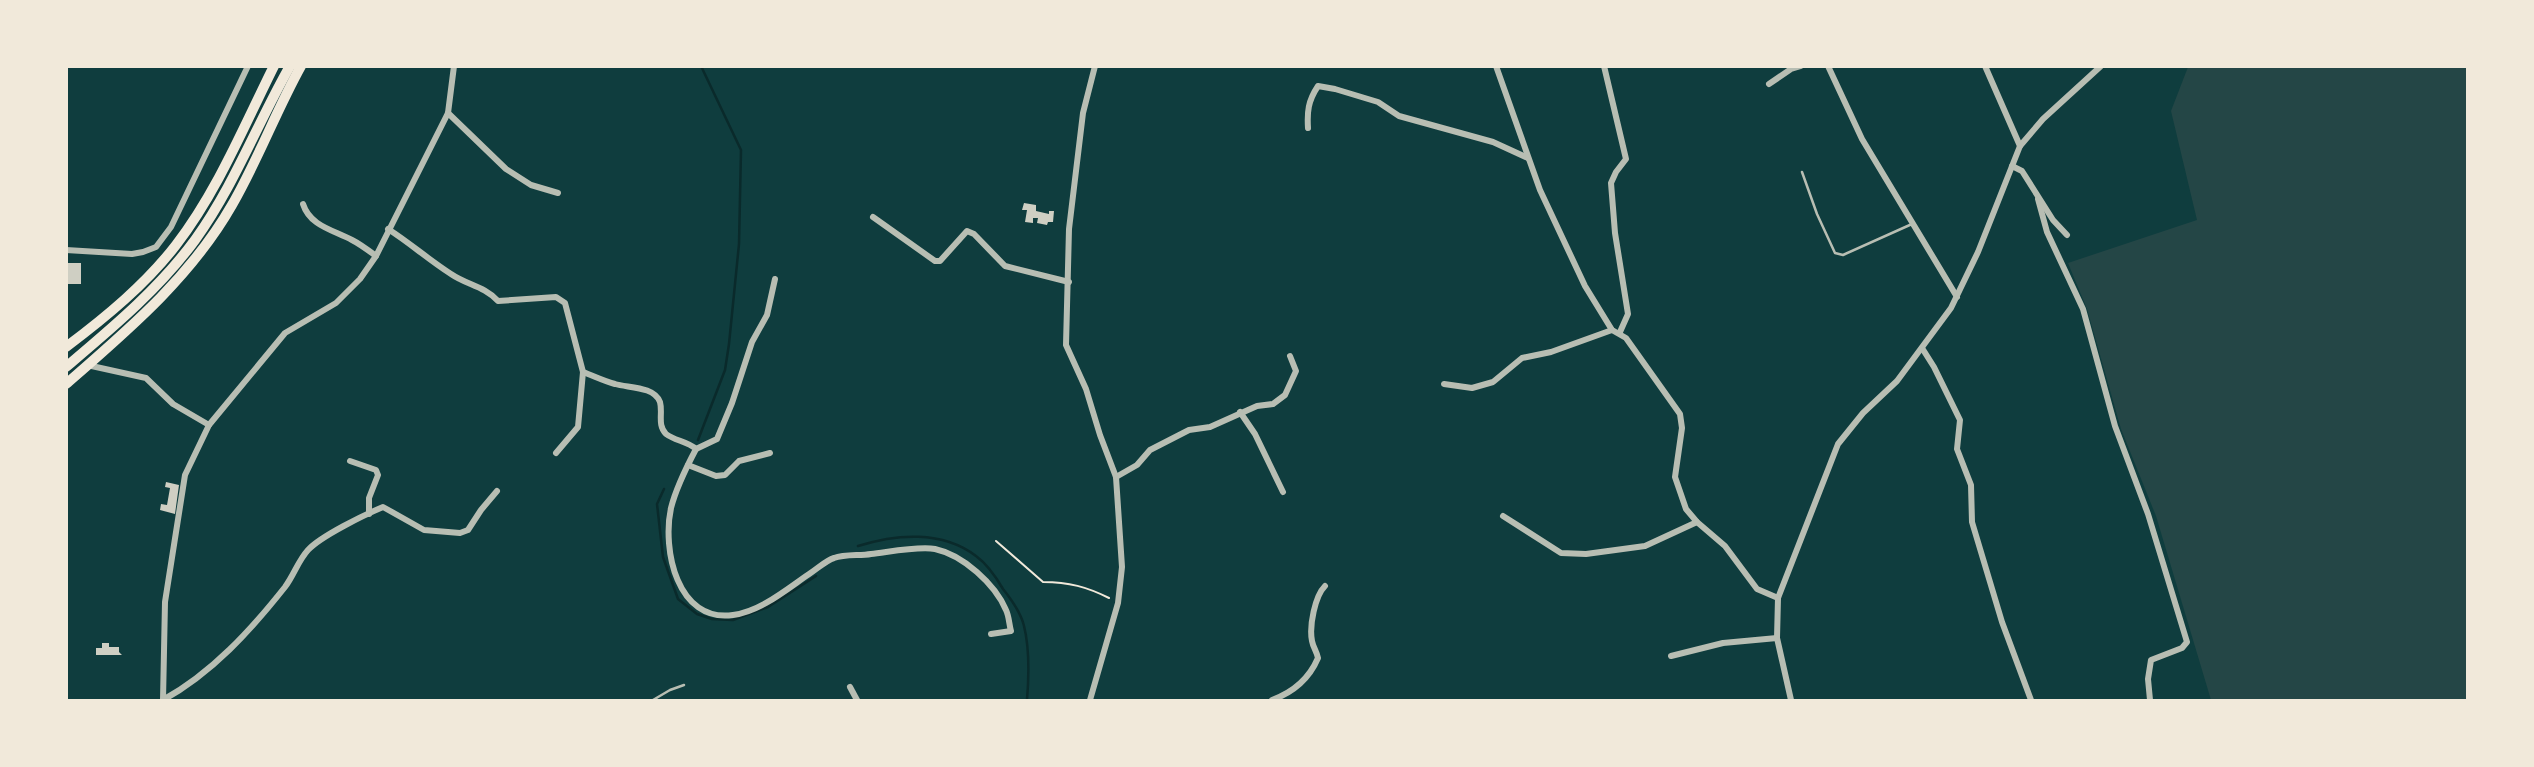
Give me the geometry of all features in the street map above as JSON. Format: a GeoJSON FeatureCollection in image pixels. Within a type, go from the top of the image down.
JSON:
{"type":"FeatureCollection","features":[{"type":"Feature","properties":{"kind":"main road"},"geometry":{"type":"LineString","coordinates":[[66,347],[123,301],[177,244],[211,189],[274,66]]}},
{"type":"Feature","properties":{"kind":"main road"},"geometry":{"type":"LineString","coordinates":[[66,367],[134,308],[196,239],[222,198],[290,66]]}},
{"type":"Feature","properties":{"kind":"main road"},"geometry":{"type":"LineString","coordinates":[[66,384],[141,318],[186,271],[211,239],[232,205],[301,66]]}},
{"type":"Feature","properties":{"kind":"street"},"geometry":{"type":"LineString","coordinates":[[66,250],[132,254],[156,247],[171,227],[248,66]]}},
{"type":"Feature","properties":{"kind":"street"},"geometry":{"type":"LineString","coordinates":[[454,66],[449,113],[376,256],[360,279],[336,303],[285,333],[209,425],[185,475],[165,601],[163,700],[185,688],[242,639],[285,586],[310,548],[383,507],[424,530],[460,533],[468,530],[497,491]]}},
{"type":"Feature","properties":{"kind":"street"},"geometry":{"type":"LineString","coordinates":[[1087,66],[1094,70],[1083,113],[1069,229],[1066,345],[1086,389],[1116,477],[1122,567],[1118,603],[1090,701]]}},
{"type":"Feature","properties":{"kind":"street"},"geometry":{"type":"LineString","coordinates":[[1496,66],[1540,190],[1574,265],[1612,330]]}},
{"type":"Feature","properties":{"kind":"street"},"geometry":{"type":"LineString","coordinates":[[1604,66],[1626,159],[1611,183],[1615,233],[1628,314],[1620,332]]}},
{"type":"Feature","properties":{"kind":"street"},"geometry":{"type":"LineString","coordinates":[[1769,84],[1791,69],[1801,66]]}},
{"type":"Feature","properties":{"kind":"street"},"geometry":{"type":"LineString","coordinates":[[1828,66],[1862,139],[1957,297]]}},
{"type":"Feature","properties":{"kind":"street"},"geometry":{"type":"LineString","coordinates":[[1985,66],[2020,145]]}},
{"type":"Feature","properties":{"kind":"street"},"geometry":{"type":"LineString","coordinates":[[1791,701],[1777,638],[1778,598],[1838,444],[1863,413],[1897,381],[1957,297],[1978,252],[2020,145],[2043,119],[2101,66]]}},
{"type":"Feature","properties":{"kind":"street"},"geometry":{"type":"LineString","coordinates":[[1308,128],[1307,109],[1318,86],[1378,102],[1399,116],[1493,142],[1528,158]]}},
{"type":"Feature","properties":{"kind":"street"},"geometry":{"type":"LineString","coordinates":[[449,113],[506,169],[531,185],[558,193]]}},
{"type":"Feature","properties":{"kind":"street"},"geometry":{"type":"LineString","coordinates":[[2012,166],[2022,170],[2038,199],[2067,235]]}},
{"type":"Feature","properties":{"kind":"street"},"geometry":{"type":"LineString","coordinates":[[2038,199],[2047,232],[2083,309],[2115,426],[2148,514],[2187,642],[2182,648],[2151,660],[2148,679],[2150,701]]}},
{"type":"Feature","properties":{"kind":"street"},"geometry":{"type":"LineString","coordinates":[[303,204],[306,214],[322,227],[354,241],[376,256]]}},
{"type":"Feature","properties":{"kind":"street"},"geometry":{"type":"LineString","coordinates":[[873,217],[935,261],[940,261],[967,231],[974,234],[1005,266],[1069,282]]}},
{"type":"Feature","properties":{"kind":"street"},"geometry":{"type":"LineString","coordinates":[[388,229],[452,275],[490,292],[498,301],[556,297],[565,303],[583,372],[578,427],[556,453]]}},
{"type":"Feature","properties":{"kind":"street"},"geometry":{"type":"LineString","coordinates":[[775,279],[766,315],[751,342],[732,403],[717,439],[696,449],[671,509],[670,558],[680,586],[692,602],[704,610],[716,615],[731,615],[759,606],[834,558],[934,549],[962,560],[984,579],[1006,610],[1010,631],[991,634]]}},
{"type":"Feature","properties":{"kind":"street"},"geometry":{"type":"LineString","coordinates":[[1444,384],[1472,388],[1493,382],[1522,358],[1551,352],[1612,330],[1620,332],[1680,414],[1682,428],[1675,477],[1686,509],[1725,546],[1757,589],[1778,598]]}},
{"type":"Feature","properties":{"kind":"street"},"geometry":{"type":"LineString","coordinates":[[1922,348],[1961,420],[1957,449],[1971,485],[1972,522],[2002,622],[2031,701]]}},
{"type":"Feature","properties":{"kind":"street"},"geometry":{"type":"LineString","coordinates":[[1116,477],[1137,466],[1150,450],[1189,430],[1210,427],[1240,412],[1273,404],[1285,395],[1296,372],[1290,356]]}},
{"type":"Feature","properties":{"kind":"street"},"geometry":{"type":"LineString","coordinates":[[87,365],[146,378],[173,404],[209,425]]}},
{"type":"Feature","properties":{"kind":"street"},"geometry":{"type":"LineString","coordinates":[[583,372],[655,395],[660,402],[661,428],[668,436],[689,443],[696,449]]}},
{"type":"Feature","properties":{"kind":"street"},"geometry":{"type":"LineString","coordinates":[[1240,412],[1255,434],[1283,492]]}},
{"type":"Feature","properties":{"kind":"street"},"geometry":{"type":"LineString","coordinates":[[688,465],[716,476],[725,475],[739,461],[770,453]]}},
{"type":"Feature","properties":{"kind":"street"},"geometry":{"type":"LineString","coordinates":[[351,461],[376,470],[378,475],[369,498],[369,513]]}},
{"type":"Feature","properties":{"kind":"street"},"geometry":{"type":"LineString","coordinates":[[1503,516],[1560,553],[1586,554],[1645,546],[1697,522]]}},
{"type":"Feature","properties":{"kind":"street"},"geometry":{"type":"LineString","coordinates":[[1272,701],[1289,694],[1314,667],[1318,658],[1312,642],[1315,603],[1316,597],[1325,586]]}},
{"type":"Feature","properties":{"kind":"street"},"geometry":{"type":"LineString","coordinates":[[1671,656],[1723,643],[1777,638]]}},
{"type":"Feature","properties":{"kind":"street"},"geometry":{"type":"LineString","coordinates":[[850,687],[857,701]]}},
{"type":"Feature","properties":{"kind":"lane"},"geometry":{"type":"LineString","coordinates":[[1802,172],[1835,253],[1843,255],[1912,223]]}},
{"type":"Feature","properties":{"kind":"lane"},"geometry":{"type":"LineString","coordinates":[[653,701],[684,685]]}},
{"type":"Feature","properties":{"kind":"path"},"geometry":{"type":"LineString","coordinates":[[996,541],[1043,582],[1069,582],[1118,603]]}},
{"type":"Feature","properties":{"kind":"shaded area"},"geometry":{"type":"Polygon","coordinates":[[[2188,67],[2467,67],[2467,700],[2211,700],[2156,516],[2121,429],[2087,309],[2068,263],[2197,220],[2171,111],[2188,67]]]}},
{"type":"Feature","properties":{"kind":"building"},"geometry":{"type":"Polygon","coordinates":[[[1024,203],[1036,205],[1036,211],[1049,214],[1049,211],[1054,211],[1053,222],[1048,222],[1047,225],[1037,223],[1038,218],[1033,218],[1033,223],[1025,222],[1027,210],[1022,210],[1024,203]]]}},
{"type":"Feature","properties":{"kind":"building"},"geometry":{"type":"Polygon","coordinates":[[[66,263],[81,263],[81,284],[66,284],[66,263]]]}},
{"type":"Feature","properties":{"kind":"building"},"geometry":{"type":"Polygon","coordinates":[[[166,482],[179,485],[175,514],[160,510],[161,504],[167,505],[170,488],[165,487],[166,482]]]}},
{"type":"Feature","properties":{"kind":"building"},"geometry":{"type":"Polygon","coordinates":[[[102,643],[109,643],[109,647],[119,647],[122,655],[96,655],[96,648],[102,648],[102,643]]]}},
{"type":"Feature","properties":{"kind":"waterway"},"geometry":{"type":"LineString","coordinates":[[698,440],[725,370],[729,344],[739,244],[741,150],[701,66]]}},
{"type":"Feature","properties":{"kind":"waterway"},"geometry":{"type":"LineString","coordinates":[[664,489],[657,504],[663,557],[678,599],[697,614],[712,619],[733,620],[768,607],[816,576]]}},
{"type":"Feature","properties":{"kind":"waterway"},"geometry":{"type":"LineString","coordinates":[[858,546],[903,537],[934,538],[963,548],[980,559],[991,571],[1023,621],[1029,672],[1027,700]]}}]}
